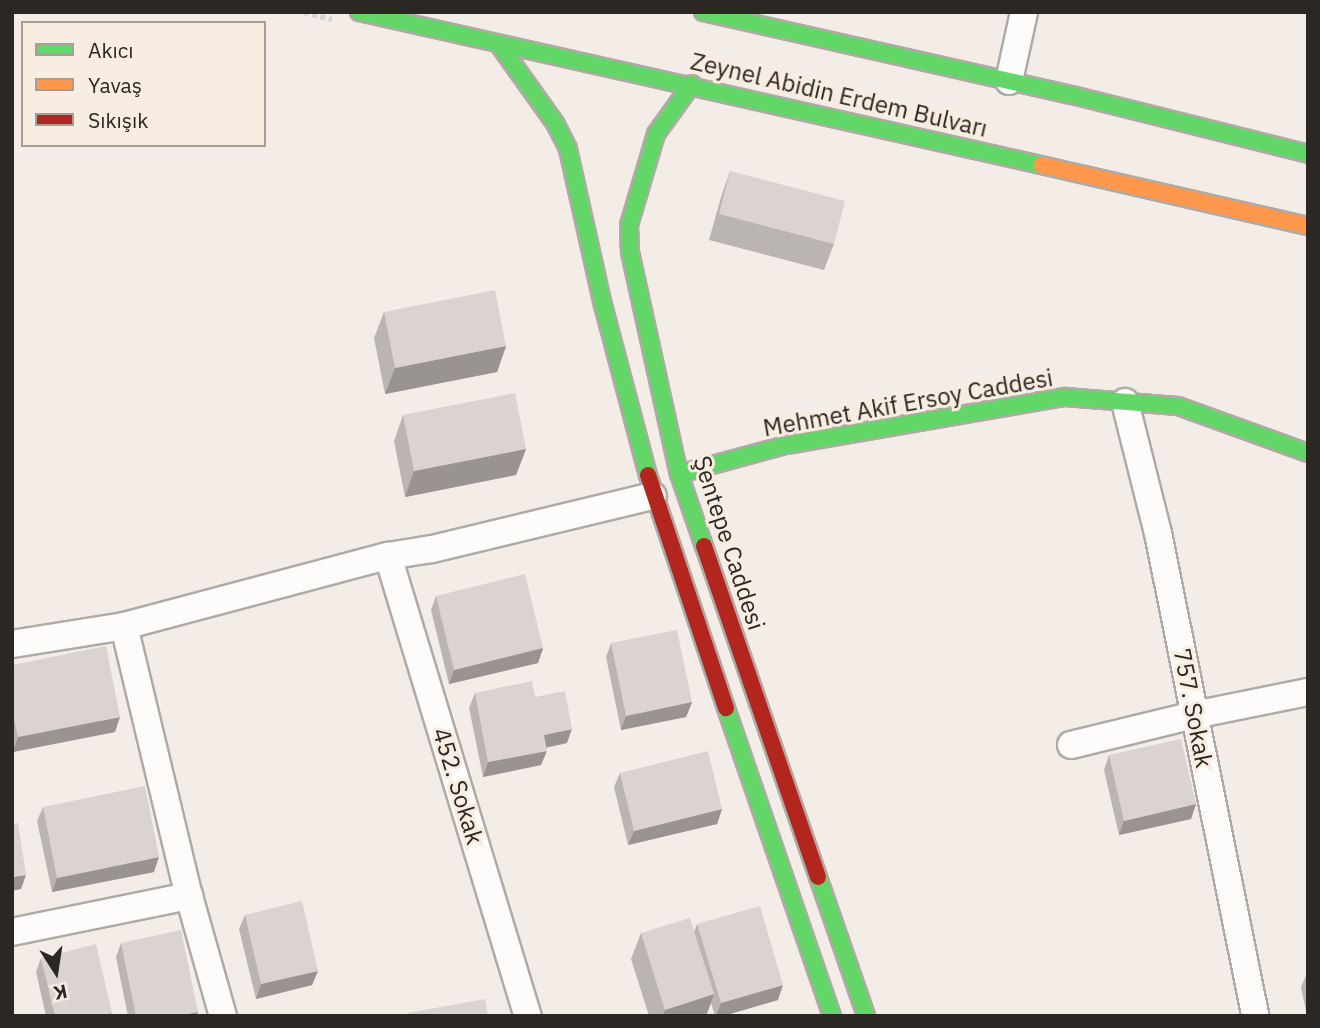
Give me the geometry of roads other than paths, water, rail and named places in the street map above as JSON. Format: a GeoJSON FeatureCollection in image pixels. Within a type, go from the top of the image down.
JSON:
{"type":"FeatureCollection","features":[{"type":"Feature","properties":{"kind":"street","name":"Zeynel Abidin Erdem Bulvarı"},"geometry":{"type":"LineString","coordinates":[[359,12],[500,46],[692,84],[1308,226]]}},
{"type":"Feature","properties":{"kind":"street","name":"Zeynel Abidin Erdem Bulvarı"},"geometry":{"type":"LineString","coordinates":[[703,12],[1009,81],[1308,153]]}},
{"type":"Feature","properties":{"kind":"street"},"geometry":{"type":"LineString","coordinates":[[1009,81],[1024,12]]}},
{"type":"Feature","properties":{"kind":"street"},"geometry":{"type":"LineString","coordinates":[[500,46],[555,123],[568,149],[603,305],[653,496],[832,1016]]}},
{"type":"Feature","properties":{"kind":"street","name":"Şentepe Caddesi"},"geometry":{"type":"LineString","coordinates":[[692,84],[656,134],[629,225],[630,252],[679,474],[866,1016]]}},
{"type":"Feature","properties":{"kind":"street","name":"Mehmet Akif Ersoy Caddesi"},"geometry":{"type":"LineString","coordinates":[[679,474],[786,445],[1065,397],[1178,406],[1308,453]]}},
{"type":"Feature","properties":{"kind":"street","name":"757. Sokak"},"geometry":{"type":"LineString","coordinates":[[1125,402],[1158,533],[1255,1016]]}},
{"type":"Feature","properties":{"kind":"street"},"geometry":{"type":"LineString","coordinates":[[12,645],[124,626],[387,556],[653,496]]}},
{"type":"Feature","properties":{"kind":"street","name":"452. Sokak"},"geometry":{"type":"LineString","coordinates":[[387,556],[528,1016]]}},
{"type":"Feature","properties":{"kind":"street"},"geometry":{"type":"LineString","coordinates":[[124,626],[189,896],[223,1016]]}},
{"type":"Feature","properties":{"kind":"street"},"geometry":{"type":"LineString","coordinates":[[1071,745],[1195,715],[1308,692]]}},
{"type":"Feature","properties":{"kind":"street"},"geometry":{"type":"LineString","coordinates":[[12,932],[189,896]]}}]}
